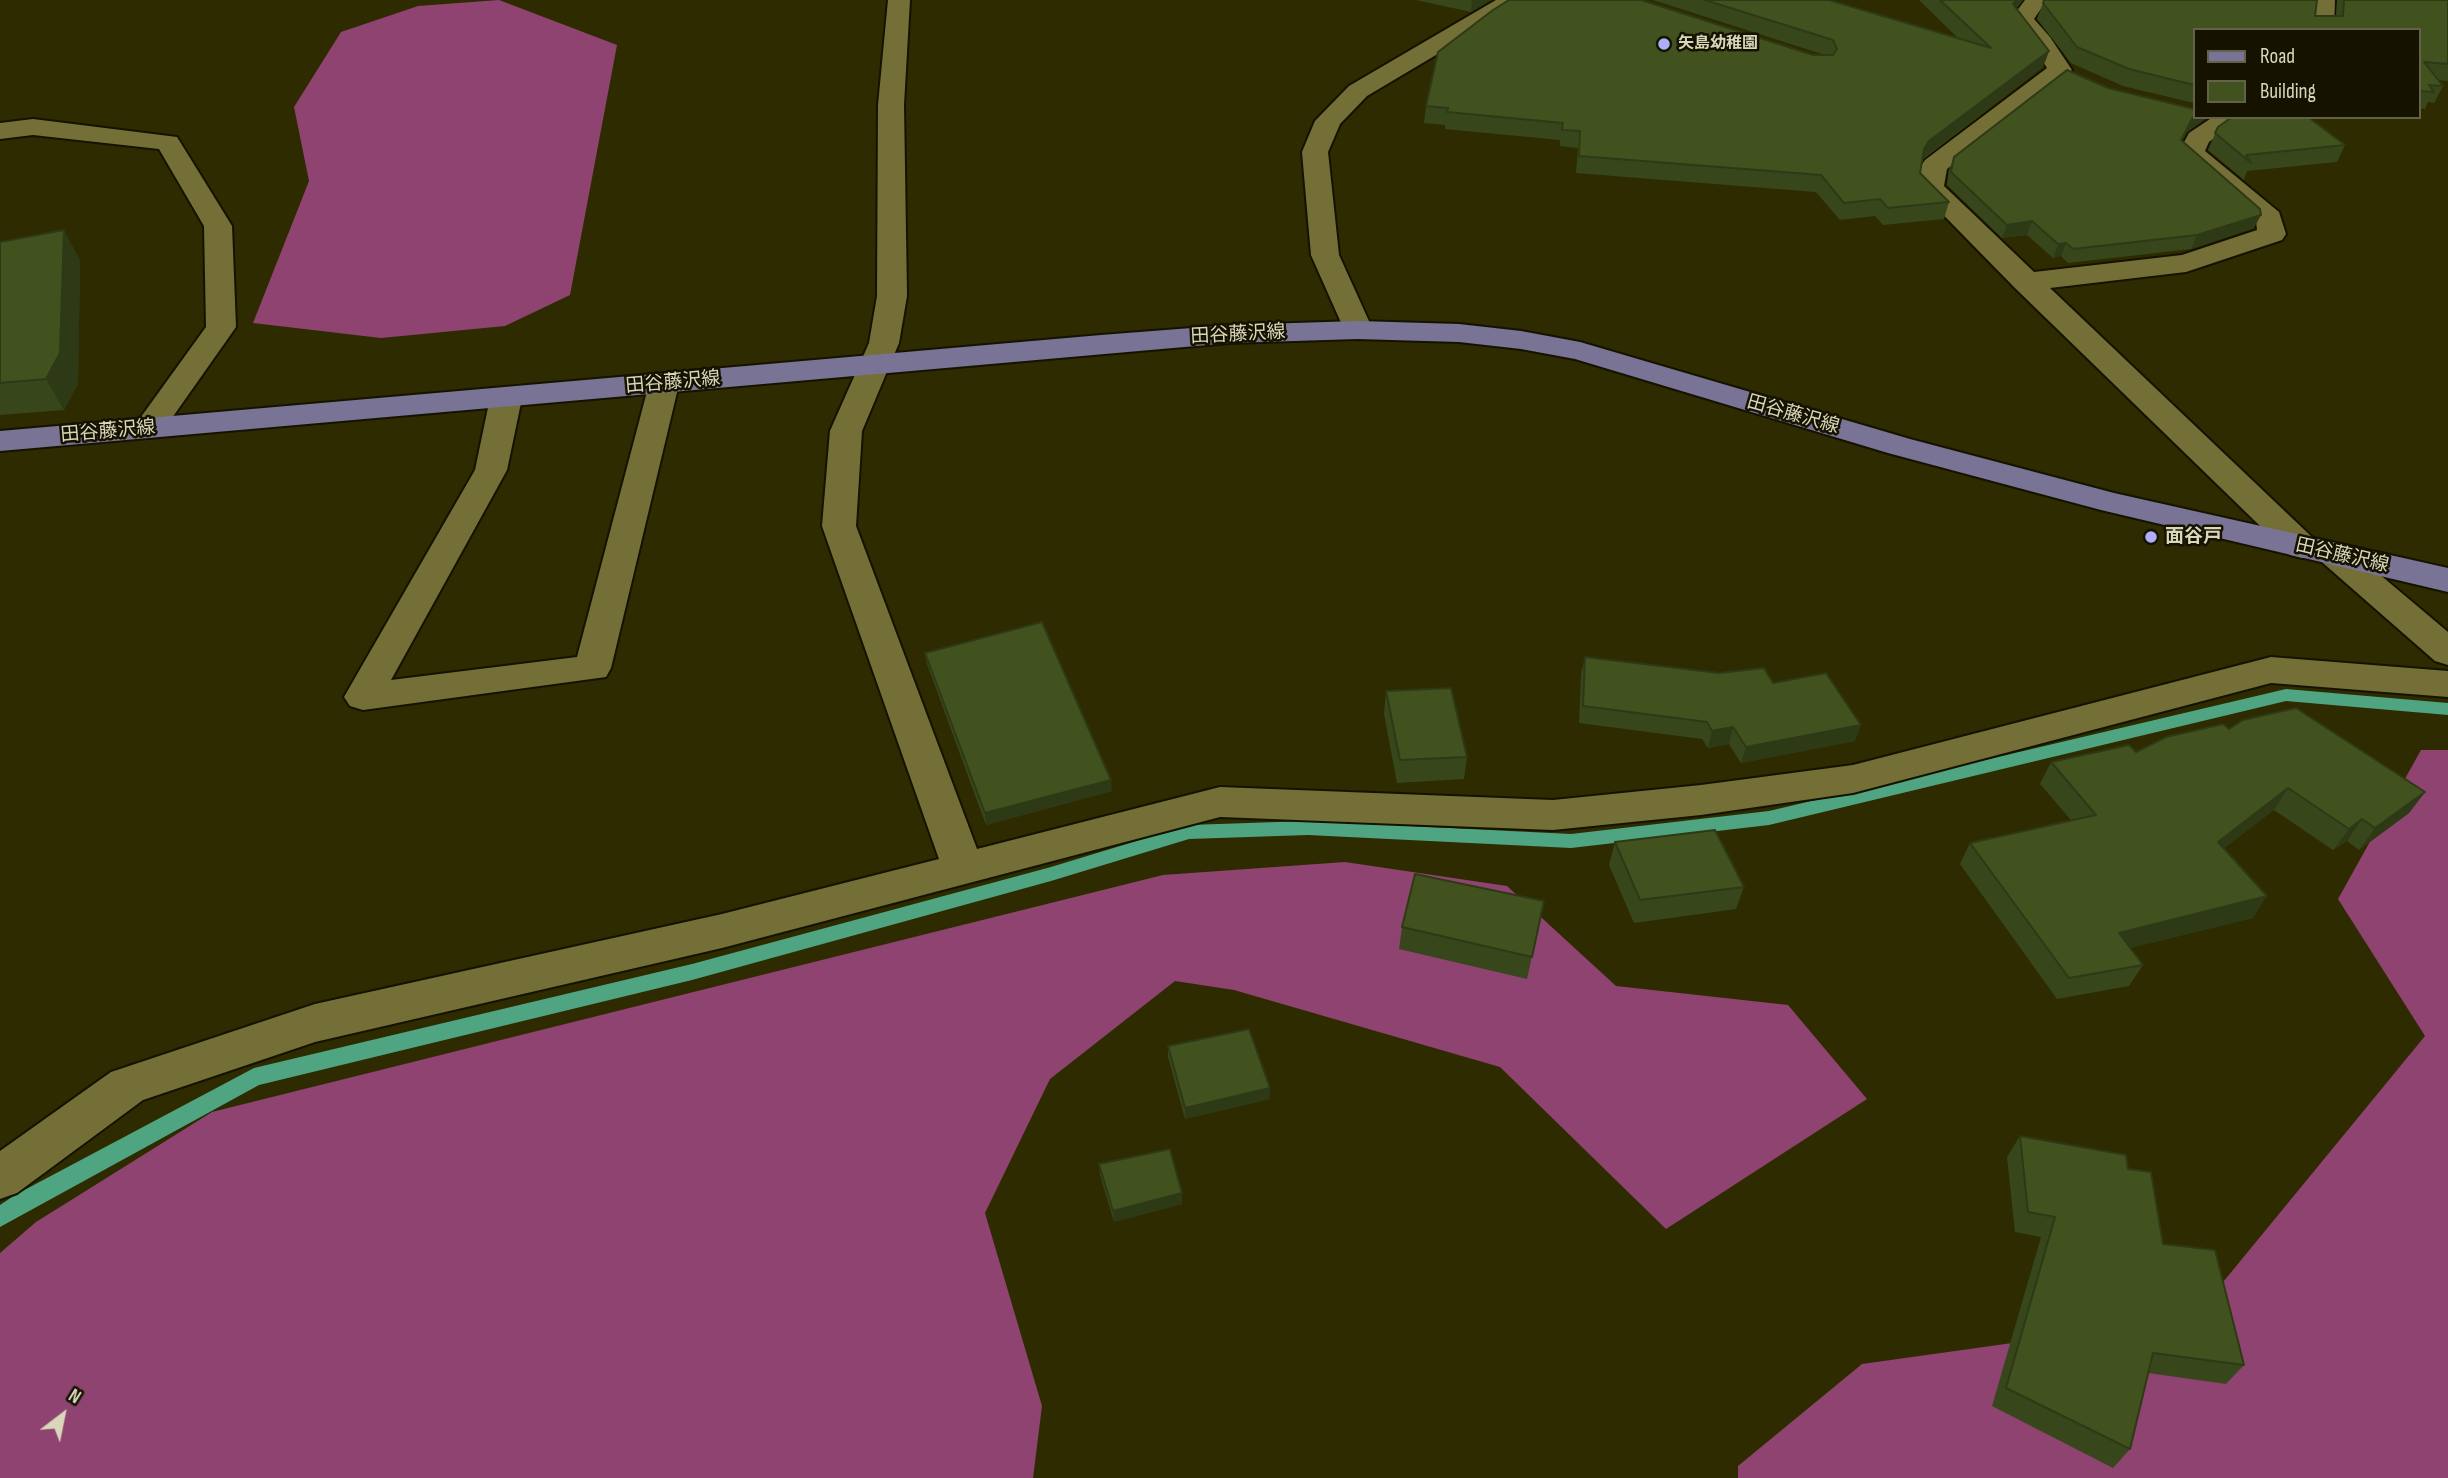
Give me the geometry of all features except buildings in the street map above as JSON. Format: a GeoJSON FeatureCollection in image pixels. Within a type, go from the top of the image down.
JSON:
{"type":"FeatureCollection","features":[{"type":"Feature","properties":{"kind":"main road","name":"田谷藤沢線"},"geometry":{"type":"LineString","coordinates":[[0,441],[1127,342],[1359,330],[1459,333],[1521,340],[1580,351],[1899,446],[2113,503],[2448,580]]}},
{"type":"Feature","properties":{"kind":"street"},"geometry":{"type":"LineString","coordinates":[[899,0],[891,105],[892,296],[884,343],[846,431],[839,526],[963,868]]}},
{"type":"Feature","properties":{"kind":"street"},"geometry":{"type":"LineString","coordinates":[[1359,330],[1325,255],[1315,152],[1328,121],[1358,92],[1512,0]]}},
{"type":"Feature","properties":{"kind":"street"},"geometry":{"type":"LineString","coordinates":[[2036,0],[2022,20],[2070,75],[1934,166],[1930,188],[2025,282],[2319,551],[2448,652]]}},
{"type":"Feature","properties":{"kind":"street"},"geometry":{"type":"LineString","coordinates":[[2322,28],[2324,0]]}},
{"type":"Feature","properties":{"kind":"street"},"geometry":{"type":"LineString","coordinates":[[2025,282],[2186,263],[2272,234],[2269,218],[2191,153],[2198,138],[2222,119]]}},
{"type":"Feature","properties":{"kind":"street"},"geometry":{"type":"LineString","coordinates":[[0,131],[33,127],[168,142],[218,226],[220,327],[149,428]]}},
{"type":"Feature","properties":{"kind":"street"},"geometry":{"type":"LineString","coordinates":[[506,398],[491,470],[363,697],[593,668],[664,384]]}},
{"type":"Feature","properties":{"kind":"street"},"geometry":{"type":"LineString","coordinates":[[0,1178],[127,1086],[315,1023],[722,930],[1220,802],[1426,808],[1553,816],[1702,800],[1853,779],[2271,670],[2448,684]]}},
{"type":"Feature","properties":{"kind":"shaded area"},"geometry":{"type":"Polygon","coordinates":[[[499,0],[617,45],[570,295],[505,326],[381,338],[253,323],[309,181],[294,107],[341,32],[418,6],[499,0]]]}},
{"type":"Feature","properties":{"kind":"shaded area"},"geometry":{"type":"Polygon","coordinates":[[[2421,750],[2448,750],[2448,1478],[1738,1478],[1738,1466],[1862,1364],[2084,1333],[2219,1287],[2425,1036],[2338,899],[2421,750]]]}},
{"type":"Feature","properties":{"kind":"shaded area"},"geometry":{"type":"Polygon","coordinates":[[[1345,862],[1507,886],[1616,986],[1788,1005],[1867,1099],[1666,1229],[1500,1067],[1234,990],[1175,981],[1050,1079],[985,1213],[1042,1406],[1033,1478],[0,1478],[0,1253],[36,1222],[212,1112],[1163,875],[1345,862]]]}},
{"type":"Feature","properties":{"kind":"waterway"},"geometry":{"type":"LineString","coordinates":[[0,1217],[254,1077],[692,972],[1051,874],[1189,832],[1308,828],[1571,841],[1769,818],[2286,695],[2448,709]]}},
{"type":"Feature","properties":{"kind":"place","name":"矢島幼稚園"},"geometry":{"type":"Point","coordinates":[1664,44]}},
{"type":"Feature","properties":{"kind":"place","name":"面谷戸"},"geometry":{"type":"Point","coordinates":[2151,537]}}]}
